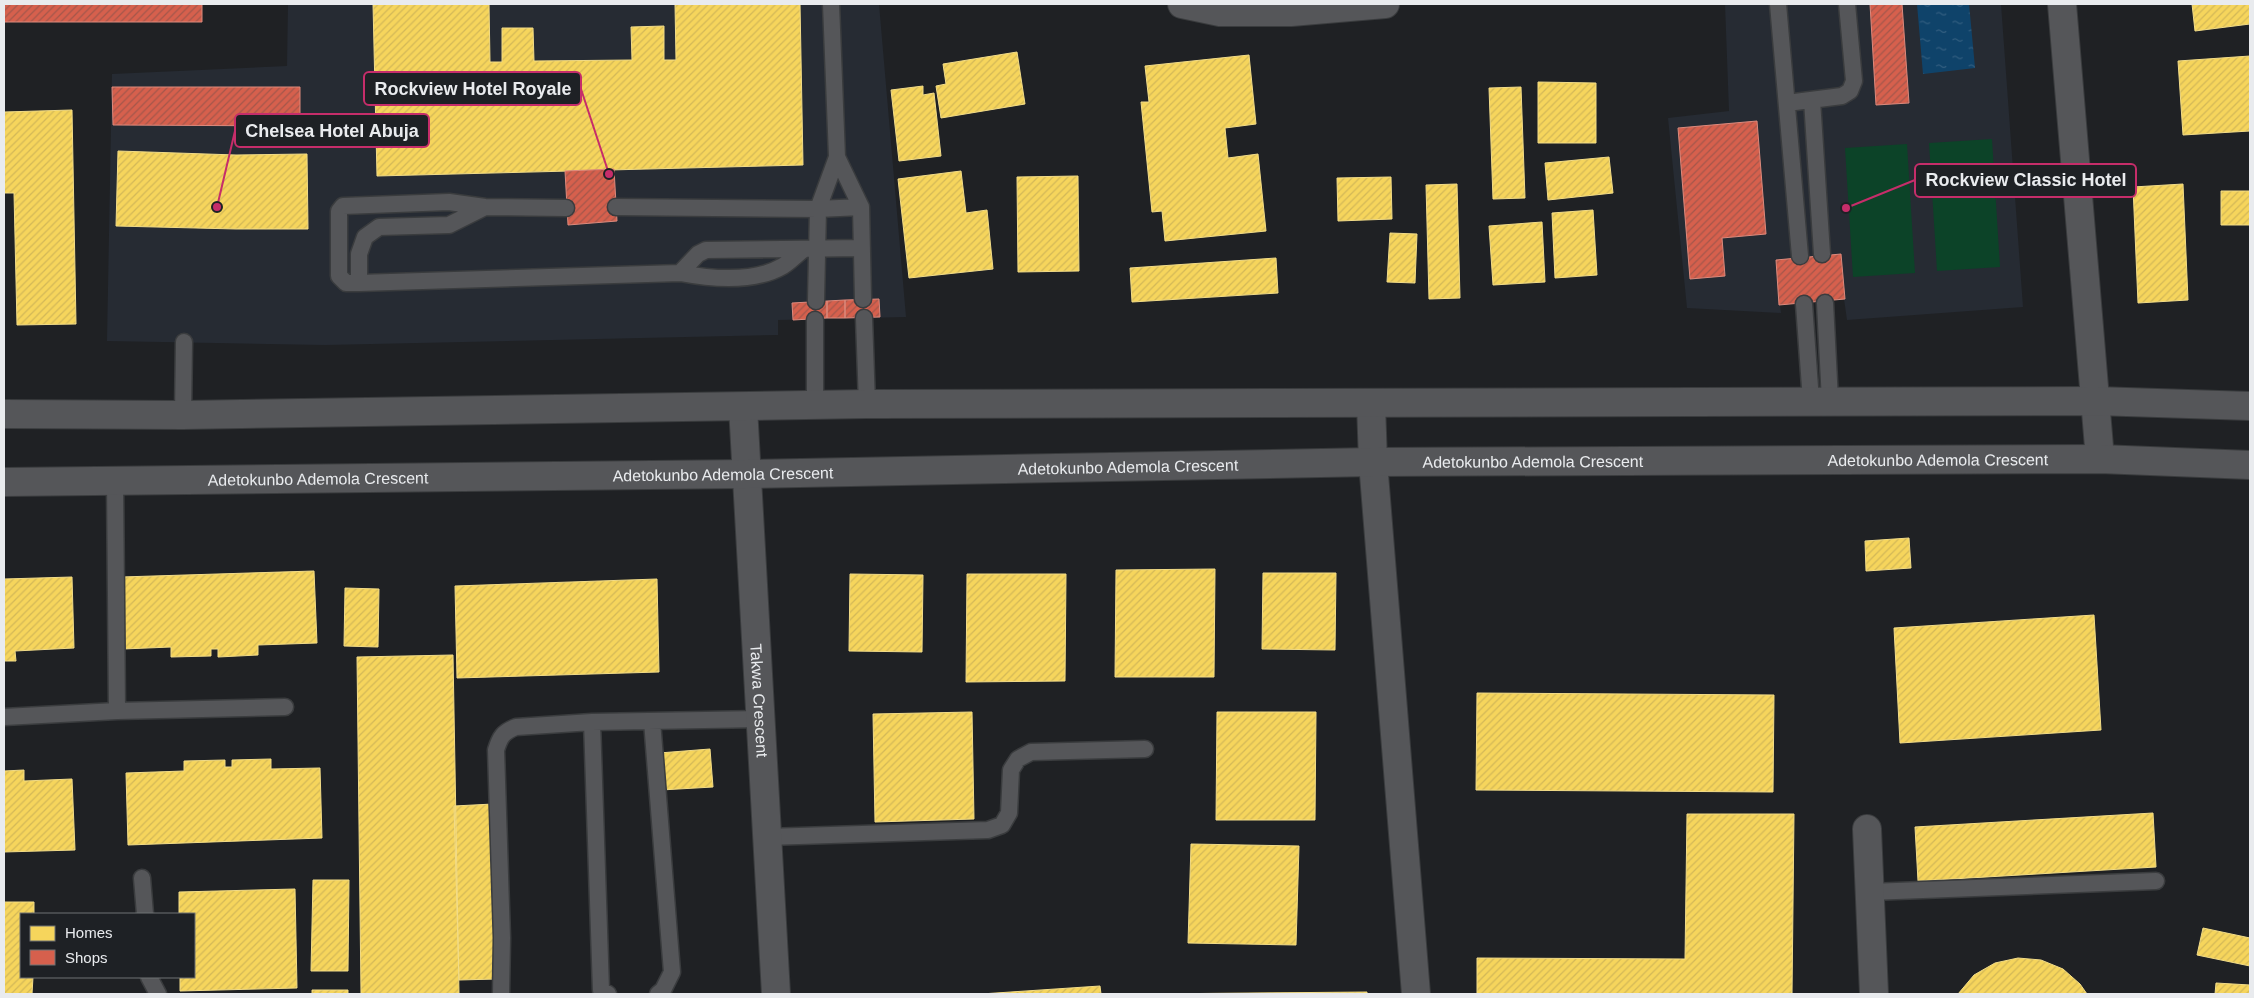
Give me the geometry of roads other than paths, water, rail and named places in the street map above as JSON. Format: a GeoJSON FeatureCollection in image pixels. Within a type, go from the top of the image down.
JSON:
{"type":"FeatureCollection","features":[{"type":"Feature","properties":{"kind":"main road"},"geometry":{"type":"LineString","coordinates":[[1182,4],[1220,12],[1291,12],[1385,4]]}},
{"type":"Feature","properties":{"kind":"main road"},"geometry":{"type":"LineString","coordinates":[[2062,4],[2100,459]]}},
{"type":"Feature","properties":{"kind":"main road"},"geometry":{"type":"LineString","coordinates":[[4,414],[183,415],[868,404],[2096,401],[2250,406]]}},
{"type":"Feature","properties":{"kind":"main road"},"geometry":{"type":"LineString","coordinates":[[1371,404],[1373,462],[1416,994]]}},
{"type":"Feature","properties":{"kind":"main road","name":"Takwa Crescent"},"geometry":{"type":"LineString","coordinates":[[742,407],[776,994]]}},
{"type":"Feature","properties":{"kind":"main road","name":"Adetokunbo Ademola Crescent"},"geometry":{"type":"LineString","coordinates":[[4,482],[746,474],[1373,462],[2100,459],[2250,465]]}},
{"type":"Feature","properties":{"kind":"main road"},"geometry":{"type":"LineString","coordinates":[[1867,829],[1874,994]]}},
{"type":"Feature","properties":{"kind":"lane"},"geometry":{"type":"LineString","coordinates":[[816,301],[811,249],[818,208],[837,158],[831,4]]}},
{"type":"Feature","properties":{"kind":"lane"},"geometry":{"type":"LineString","coordinates":[[1778,4],[1800,256]]}},
{"type":"Feature","properties":{"kind":"lane"},"geometry":{"type":"LineString","coordinates":[[1787,103],[1842,96],[1850,91],[1854,81],[1847,4]]}},
{"type":"Feature","properties":{"kind":"lane"},"geometry":{"type":"LineString","coordinates":[[1812,100],[1822,254]]}},
{"type":"Feature","properties":{"kind":"lane"},"geometry":{"type":"LineString","coordinates":[[837,158],[861,206],[863,299]]}},
{"type":"Feature","properties":{"kind":"lane"},"geometry":{"type":"LineString","coordinates":[[566,208],[485,207],[449,202],[343,206],[339,211],[339,276],[346,283],[359,283],[680,273],[704,278],[754,276],[782,266],[811,249]]}},
{"type":"Feature","properties":{"kind":"lane"},"geometry":{"type":"LineString","coordinates":[[616,207],[818,208],[861,206]]}},
{"type":"Feature","properties":{"kind":"lane"},"geometry":{"type":"LineString","coordinates":[[359,283],[359,254],[365,237],[379,227],[449,225],[485,207]]}},
{"type":"Feature","properties":{"kind":"lane"},"geometry":{"type":"LineString","coordinates":[[680,273],[698,254],[706,250],[862,248]]}},
{"type":"Feature","properties":{"kind":"lane"},"geometry":{"type":"LineString","coordinates":[[1820,401],[1825,303]]}},
{"type":"Feature","properties":{"kind":"lane"},"geometry":{"type":"LineString","coordinates":[[1804,304],[1820,401]]}},
{"type":"Feature","properties":{"kind":"lane"},"geometry":{"type":"LineString","coordinates":[[864,318],[868,404]]}},
{"type":"Feature","properties":{"kind":"lane"},"geometry":{"type":"LineString","coordinates":[[815,405],[816,320]]}},
{"type":"Feature","properties":{"kind":"lane"},"geometry":{"type":"LineString","coordinates":[[183,415],[184,342]]}},
{"type":"Feature","properties":{"kind":"lane"},"geometry":{"type":"LineString","coordinates":[[115,481],[117,711]]}},
{"type":"Feature","properties":{"kind":"lane"},"geometry":{"type":"LineString","coordinates":[[4,718],[117,711],[285,706]]}},
{"type":"Feature","properties":{"kind":"lane"},"geometry":{"type":"LineString","coordinates":[[501,994],[502,938],[496,750],[500,738],[505,731],[516,727],[592,722],[760,719]]}},
{"type":"Feature","properties":{"kind":"lane"},"geometry":{"type":"LineString","coordinates":[[592,722],[602,990],[608,994]]}},
{"type":"Feature","properties":{"kind":"lane"},"geometry":{"type":"LineString","coordinates":[[652,722],[672,972],[663,990],[658,994]]}},
{"type":"Feature","properties":{"kind":"lane"},"geometry":{"type":"LineString","coordinates":[[766,837],[988,830],[1002,825],[1009,813],[1011,770],[1018,759],[1032,752],[1145,750]]}},
{"type":"Feature","properties":{"kind":"lane"},"geometry":{"type":"LineString","coordinates":[[142,878],[145,913]]}},
{"type":"Feature","properties":{"kind":"lane"},"geometry":{"type":"LineString","coordinates":[[1870,892],[2156,881]]}},
{"type":"Feature","properties":{"kind":"lane"},"geometry":{"type":"LineString","coordinates":[[150,978],[158,994]]}},
{"type":"Feature","properties":{"kind":"water"},"geometry":{"type":"Polygon","coordinates":[[[1917,4],[1969,4],[1975,68],[1923,74],[1917,4]]]}},
{"type":"Feature","properties":{"kind":"place","name":"Rockview Hotel Royale"},"geometry":{"type":"Point","coordinates":[609,174]}},
{"type":"Feature","properties":{"kind":"place","name":"Chelsea Hotel Abuja"},"geometry":{"type":"Point","coordinates":[217,207]}},
{"type":"Feature","properties":{"kind":"place","name":"Rockview Classic Hotel"},"geometry":{"type":"Point","coordinates":[1846,208]}}]}
